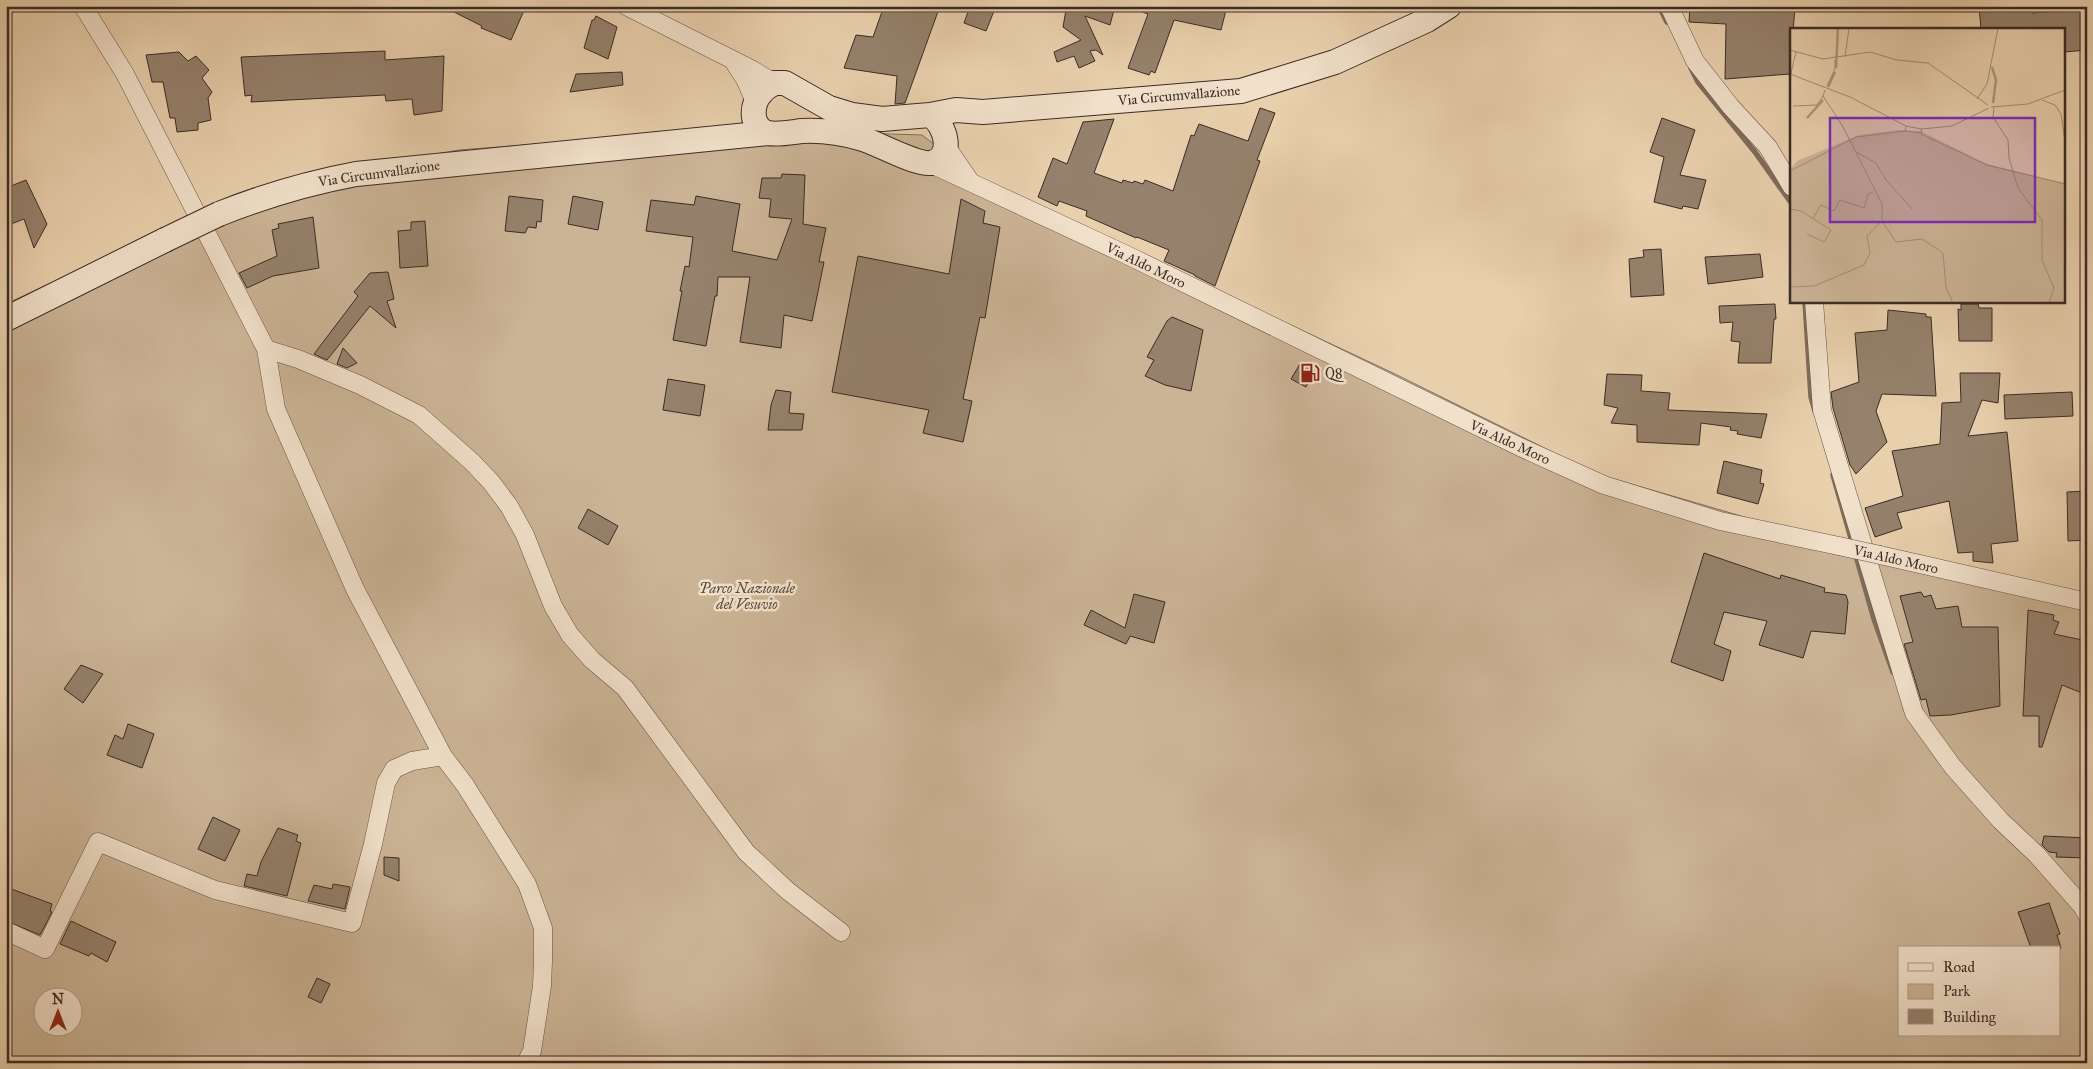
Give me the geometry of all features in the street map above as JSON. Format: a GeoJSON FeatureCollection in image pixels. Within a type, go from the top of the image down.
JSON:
{"type":"FeatureCollection","features":[{"type":"Feature","properties":{"kind":"main road","name":"Via Circumvallazione"},"geometry":{"type":"LineString","coordinates":[[720,136],[744,122],[754,108],[762,90],[774,83],[785,83],[829,108],[852,115],[882,119],[930,115],[956,110],[983,112],[1241,91],[1335,62],[1427,20],[1449,6]]}},
{"type":"Feature","properties":{"kind":"main road"},"geometry":{"type":"LineString","coordinates":[[754,108],[758,126],[768,133]]}},
{"type":"Feature","properties":{"kind":"main road"},"geometry":{"type":"LineString","coordinates":[[946,142],[983,112]]}},
{"type":"Feature","properties":{"kind":"main road"},"geometry":{"type":"LineString","coordinates":[[929,163],[936,161],[943,154],[946,142],[942,125],[930,115]]}},
{"type":"Feature","properties":{"kind":"main road","name":"Via Circumvallazione"},"geometry":{"type":"LineString","coordinates":[[6,319],[219,214],[311,182],[356,174],[720,136],[817,130],[839,133],[872,142],[919,162],[929,163]]}},
{"type":"Feature","properties":{"kind":"street"},"geometry":{"type":"LineString","coordinates":[[83,6],[125,74],[266,349],[276,409],[355,589],[443,756],[465,784],[528,884],[543,928],[542,986],[533,1059]]}},
{"type":"Feature","properties":{"kind":"street"},"geometry":{"type":"LineString","coordinates":[[626,6],[753,70],[774,83]]}},
{"type":"Feature","properties":{"kind":"street"},"geometry":{"type":"LineString","coordinates":[[1669,6],[1695,60],[1731,107],[1768,147],[1790,184]]}},
{"type":"Feature","properties":{"kind":"street"},"geometry":{"type":"LineString","coordinates":[[734,62],[745,79],[754,108]]}},
{"type":"Feature","properties":{"kind":"street"},"geometry":{"type":"LineString","coordinates":[[946,142],[970,181]]}},
{"type":"Feature","properties":{"kind":"street","name":"Via Aldo Moro"},"geometry":{"type":"LineString","coordinates":[[929,163],[1129,256],[1512,443],[1604,485],[1720,521],[2087,602]]}},
{"type":"Feature","properties":{"kind":"street"},"geometry":{"type":"LineString","coordinates":[[1814,302],[1822,410],[1914,713],[1954,767],[2001,821],[2036,854],[2082,906],[2087,915]]}},
{"type":"Feature","properties":{"kind":"street"},"geometry":{"type":"LineString","coordinates":[[266,349],[298,359],[360,385],[419,415],[472,462],[491,482],[513,513],[525,535],[553,606],[570,635],[592,660],[625,688],[746,852],[788,891],[841,932]]}},
{"type":"Feature","properties":{"kind":"street"},"geometry":{"type":"LineString","coordinates":[[6,931],[45,948],[98,842],[215,890],[352,923],[373,844],[386,783],[394,769],[412,760],[443,756]]}},
{"type":"Feature","properties":{"kind":"green space","name":"Parco Nazionale del Vesuvio"},"geometry":{"type":"Polygon","coordinates":[[[709,131],[793,131],[922,135],[981,180],[1393,373],[1597,474],[1772,525],[2087,595],[2087,1063],[6,1063],[6,304],[196,215],[294,179],[459,150],[709,131]]]}},
{"type":"Feature","properties":{"kind":"building"},"geometry":{"type":"Polygon","coordinates":[[[442,6],[526,6],[511,40],[481,28],[482,26],[442,6]]]}},
{"type":"Feature","properties":{"kind":"building"},"geometry":{"type":"Polygon","coordinates":[[[884,6],[940,6],[905,103],[895,104],[897,76],[844,68],[856,35],[873,37],[884,6]]]}},
{"type":"Feature","properties":{"kind":"building"},"geometry":{"type":"Polygon","coordinates":[[[970,6],[996,6],[986,31],[964,23],[970,6]]]}},
{"type":"Feature","properties":{"kind":"building"},"geometry":{"type":"Polygon","coordinates":[[[1064,6],[1115,6],[1110,25],[1085,16],[1103,55],[1096,50],[1090,51],[1095,61],[1079,68],[1074,56],[1057,62],[1054,52],[1081,40],[1063,27],[1066,10],[1068,10],[1063,9],[1064,6]]]}},
{"type":"Feature","properties":{"kind":"building"},"geometry":{"type":"Polygon","coordinates":[[[1143,6],[1227,6],[1221,30],[1174,20],[1155,73],[1151,71],[1149,75],[1128,68],[1148,14],[1142,12],[1143,6]]]}},
{"type":"Feature","properties":{"kind":"building"},"geometry":{"type":"Polygon","coordinates":[[[1690,6],[1795,6],[1793,28],[1790,28],[1790,74],[1725,79],[1726,24],[1689,22],[1690,6]]]}},
{"type":"Feature","properties":{"kind":"building"},"geometry":{"type":"Polygon","coordinates":[[[1979,6],[2032,6],[2032,13],[2087,9],[2087,50],[2066,52],[2066,28],[1981,28],[1979,6]]]}},
{"type":"Feature","properties":{"kind":"building"},"geometry":{"type":"Polygon","coordinates":[[[596,16],[617,27],[608,59],[584,48],[592,20],[596,16]]]}},
{"type":"Feature","properties":{"kind":"building"},"geometry":{"type":"Polygon","coordinates":[[[385,51],[385,60],[444,56],[442,111],[414,115],[412,99],[386,101],[385,95],[251,102],[252,95],[245,96],[241,57],[385,51]]]}},
{"type":"Feature","properties":{"kind":"building"},"geometry":{"type":"Polygon","coordinates":[[[179,52],[188,61],[196,56],[209,70],[202,78],[212,92],[208,98],[211,120],[198,123],[198,130],[177,132],[175,118],[170,118],[163,82],[152,82],[146,55],[179,52]]]}},
{"type":"Feature","properties":{"kind":"building"},"geometry":{"type":"Polygon","coordinates":[[[622,72],[623,85],[570,92],[576,74],[622,72]]]}},
{"type":"Feature","properties":{"kind":"building"},"geometry":{"type":"Polygon","coordinates":[[[1260,108],[1275,113],[1257,160],[1260,161],[1215,286],[1164,261],[1169,250],[1086,216],[1087,211],[1059,201],[1057,206],[1038,197],[1053,158],[1067,164],[1083,122],[1114,119],[1094,173],[1122,183],[1123,180],[1143,184],[1145,180],[1173,191],[1191,135],[1194,136],[1199,124],[1248,141],[1260,108]]]}},
{"type":"Feature","properties":{"kind":"building"},"geometry":{"type":"Polygon","coordinates":[[[1662,118],[1695,130],[1680,175],[1706,180],[1698,209],[1683,206],[1682,209],[1654,202],[1664,157],[1650,152],[1662,118]]]}},
{"type":"Feature","properties":{"kind":"building"},"geometry":{"type":"Polygon","coordinates":[[[782,174],[805,175],[803,224],[826,228],[819,262],[824,262],[812,321],[784,315],[781,348],[740,342],[750,277],[718,277],[717,296],[715,296],[706,346],[673,340],[682,291],[680,291],[685,266],[689,267],[693,237],[646,231],[651,200],[694,205],[696,196],[740,204],[732,251],[777,260],[792,219],[769,217],[771,199],[759,198],[762,178],[781,178],[782,174]]]}},
{"type":"Feature","properties":{"kind":"building"},"geometry":{"type":"Polygon","coordinates":[[[26,180],[47,224],[34,248],[24,219],[6,226],[6,188],[26,180]]]}},
{"type":"Feature","properties":{"kind":"building"},"geometry":{"type":"Polygon","coordinates":[[[509,196],[543,200],[541,222],[537,221],[536,228],[528,227],[525,233],[505,231],[509,196]]]}},
{"type":"Feature","properties":{"kind":"building"},"geometry":{"type":"Polygon","coordinates":[[[573,196],[603,202],[598,230],[568,224],[573,196]]]}},
{"type":"Feature","properties":{"kind":"building"},"geometry":{"type":"Polygon","coordinates":[[[961,199],[985,211],[983,223],[1000,227],[985,318],[980,317],[963,399],[972,401],[963,442],[923,433],[929,410],[832,392],[858,256],[949,274],[961,199]]]}},
{"type":"Feature","properties":{"kind":"building"},"geometry":{"type":"Polygon","coordinates":[[[313,217],[319,268],[273,276],[247,288],[239,273],[277,256],[272,230],[279,228],[278,224],[313,217]]]}},
{"type":"Feature","properties":{"kind":"building"},"geometry":{"type":"Polygon","coordinates":[[[425,221],[428,266],[400,268],[398,231],[411,230],[411,222],[425,221]]]}},
{"type":"Feature","properties":{"kind":"building"},"geometry":{"type":"Polygon","coordinates":[[[1661,249],[1664,295],[1631,297],[1629,259],[1644,257],[1643,250],[1661,249]]]}},
{"type":"Feature","properties":{"kind":"building"},"geometry":{"type":"Polygon","coordinates":[[[1760,254],[1763,277],[1708,284],[1705,257],[1760,254]]]}},
{"type":"Feature","properties":{"kind":"building"},"geometry":{"type":"Polygon","coordinates":[[[388,272],[394,299],[387,301],[396,328],[370,306],[327,360],[314,354],[358,296],[354,292],[370,273],[388,272]]]}},
{"type":"Feature","properties":{"kind":"building"},"geometry":{"type":"Polygon","coordinates":[[[1775,304],[1776,319],[1774,319],[1771,363],[1738,363],[1740,342],[1731,341],[1733,322],[1720,323],[1719,306],[1775,304]]]}},
{"type":"Feature","properties":{"kind":"building"},"geometry":{"type":"Polygon","coordinates":[[[1961,304],[1978,304],[1979,308],[1992,308],[1992,341],[1959,341],[1958,309],[1961,310],[1961,304]]]}},
{"type":"Feature","properties":{"kind":"building"},"geometry":{"type":"Polygon","coordinates":[[[1888,310],[1926,314],[1926,317],[1931,317],[1936,396],[1882,394],[1876,411],[1887,442],[1856,474],[1850,465],[1833,408],[1831,392],[1859,382],[1855,333],[1887,330],[1888,310]]]}},
{"type":"Feature","properties":{"kind":"building"},"geometry":{"type":"Polygon","coordinates":[[[1172,317],[1203,330],[1191,391],[1165,385],[1145,376],[1154,360],[1147,357],[1167,321],[1172,317]]]}},
{"type":"Feature","properties":{"kind":"building"},"geometry":{"type":"Polygon","coordinates":[[[343,348],[357,363],[347,368],[337,364],[343,348]]]}},
{"type":"Feature","properties":{"kind":"building"},"geometry":{"type":"Polygon","coordinates":[[[1300,364],[1314,371],[1306,387],[1291,379],[1300,364]]]}},
{"type":"Feature","properties":{"kind":"building"},"geometry":{"type":"Polygon","coordinates":[[[1960,373],[2000,373],[1998,403],[1982,400],[1968,436],[2007,432],[2018,541],[1991,544],[1993,563],[1973,561],[1973,552],[1958,553],[1949,501],[1897,513],[1902,528],[1875,537],[1865,508],[1903,496],[1892,451],[1940,444],[1942,403],[1961,402],[1960,373]]]}},
{"type":"Feature","properties":{"kind":"building"},"geometry":{"type":"Polygon","coordinates":[[[1607,374],[1642,375],[1641,391],[1670,393],[1668,410],[1767,414],[1761,438],[1737,434],[1738,431],[1730,430],[1731,427],[1701,423],[1699,445],[1637,442],[1637,425],[1611,423],[1618,408],[1604,405],[1607,374]]]}},
{"type":"Feature","properties":{"kind":"building"},"geometry":{"type":"Polygon","coordinates":[[[668,379],[705,385],[700,416],[663,410],[668,379]]]}},
{"type":"Feature","properties":{"kind":"building"},"geometry":{"type":"Polygon","coordinates":[[[776,390],[791,392],[789,413],[804,414],[802,430],[768,430],[771,405],[776,390]]]}},
{"type":"Feature","properties":{"kind":"building"},"geometry":{"type":"Polygon","coordinates":[[[2072,392],[2073,416],[2005,419],[2004,395],[2072,392]]]}},
{"type":"Feature","properties":{"kind":"building"},"geometry":{"type":"Polygon","coordinates":[[[1724,461],[1762,470],[1760,483],[1764,484],[1758,504],[1717,493],[1724,461]]]}},
{"type":"Feature","properties":{"kind":"building"},"geometry":{"type":"Polygon","coordinates":[[[2087,491],[2087,540],[2068,541],[2067,492],[2087,491]]]}},
{"type":"Feature","properties":{"kind":"building"},"geometry":{"type":"Polygon","coordinates":[[[588,509],[618,526],[608,545],[578,528],[588,509]]]}},
{"type":"Feature","properties":{"kind":"building"},"geometry":{"type":"Polygon","coordinates":[[[1704,553],[1780,579],[1781,575],[1825,588],[1824,592],[1846,595],[1848,602],[1845,634],[1811,631],[1803,658],[1759,645],[1767,621],[1724,612],[1714,644],[1731,651],[1723,681],[1671,662],[1704,553]]]}},
{"type":"Feature","properties":{"kind":"building"},"geometry":{"type":"Polygon","coordinates":[[[1921,592],[1924,597],[1931,595],[1936,609],[1958,606],[1962,627],[1998,627],[2000,706],[1951,715],[1930,716],[1926,699],[1921,700],[1904,644],[1913,642],[1900,596],[1921,592]]]}},
{"type":"Feature","properties":{"kind":"building"},"geometry":{"type":"Polygon","coordinates":[[[1134,594],[1165,602],[1154,643],[1130,636],[1126,644],[1084,625],[1091,610],[1125,628],[1134,594]]]}},
{"type":"Feature","properties":{"kind":"building"},"geometry":{"type":"Polygon","coordinates":[[[2028,610],[2054,615],[2053,620],[2059,622],[2054,634],[2087,641],[2087,695],[2062,685],[2042,747],[2039,747],[2039,716],[2023,716],[2028,610]]]}},
{"type":"Feature","properties":{"kind":"building"},"geometry":{"type":"Polygon","coordinates":[[[81,665],[103,674],[83,703],[64,689],[81,665]]]}},
{"type":"Feature","properties":{"kind":"building"},"geometry":{"type":"Polygon","coordinates":[[[128,724],[154,734],[142,768],[107,755],[115,735],[123,739],[128,724]]]}},
{"type":"Feature","properties":{"kind":"building"},"geometry":{"type":"Polygon","coordinates":[[[213,817],[240,830],[225,861],[198,849],[213,817]]]}},
{"type":"Feature","properties":{"kind":"building"},"geometry":{"type":"Polygon","coordinates":[[[278,828],[298,835],[296,841],[301,843],[287,896],[244,886],[247,874],[257,876],[261,862],[278,828]]]}},
{"type":"Feature","properties":{"kind":"building"},"geometry":{"type":"Polygon","coordinates":[[[2044,836],[2087,838],[2087,858],[2056,857],[2057,853],[2049,852],[2042,845],[2044,836]]]}},
{"type":"Feature","properties":{"kind":"building"},"geometry":{"type":"Polygon","coordinates":[[[384,857],[399,858],[399,881],[384,875],[384,857]]]}},
{"type":"Feature","properties":{"kind":"building"},"geometry":{"type":"Polygon","coordinates":[[[333,884],[350,887],[345,909],[308,901],[314,885],[332,889],[333,884]]]}},
{"type":"Feature","properties":{"kind":"building"},"geometry":{"type":"Polygon","coordinates":[[[6,887],[52,904],[50,911],[52,912],[40,935],[6,921],[6,887]]]}},
{"type":"Feature","properties":{"kind":"building"},"geometry":{"type":"Polygon","coordinates":[[[2049,903],[2060,934],[2057,935],[2061,948],[2060,946],[2030,946],[2018,912],[2049,903]]]}},
{"type":"Feature","properties":{"kind":"building"},"geometry":{"type":"Polygon","coordinates":[[[71,921],[116,942],[107,962],[91,953],[89,956],[60,944],[71,921]]]}},
{"type":"Feature","properties":{"kind":"building"},"geometry":{"type":"Polygon","coordinates":[[[317,978],[330,984],[321,1003],[308,997],[317,978]]]}},
{"type":"Feature","properties":{"kind":"waterway"},"geometry":{"type":"LineString","coordinates":[[1659,6],[1667,22]]}},
{"type":"Feature","properties":{"kind":"waterway"},"geometry":{"type":"LineString","coordinates":[[1691,68],[1698,82],[1755,152],[1790,201]]}},
{"type":"Feature","properties":{"kind":"waterway"},"geometry":{"type":"LineString","coordinates":[[1805,302],[1811,397],[1815,411]]}},
{"type":"Feature","properties":{"kind":"waterway"},"geometry":{"type":"LineString","coordinates":[[1833,475],[1874,619],[1893,672]]}},
{"type":"Feature","properties":{"kind":"place","name":"Q8"},"geometry":{"type":"Point","coordinates":[1310,373]}}]}
